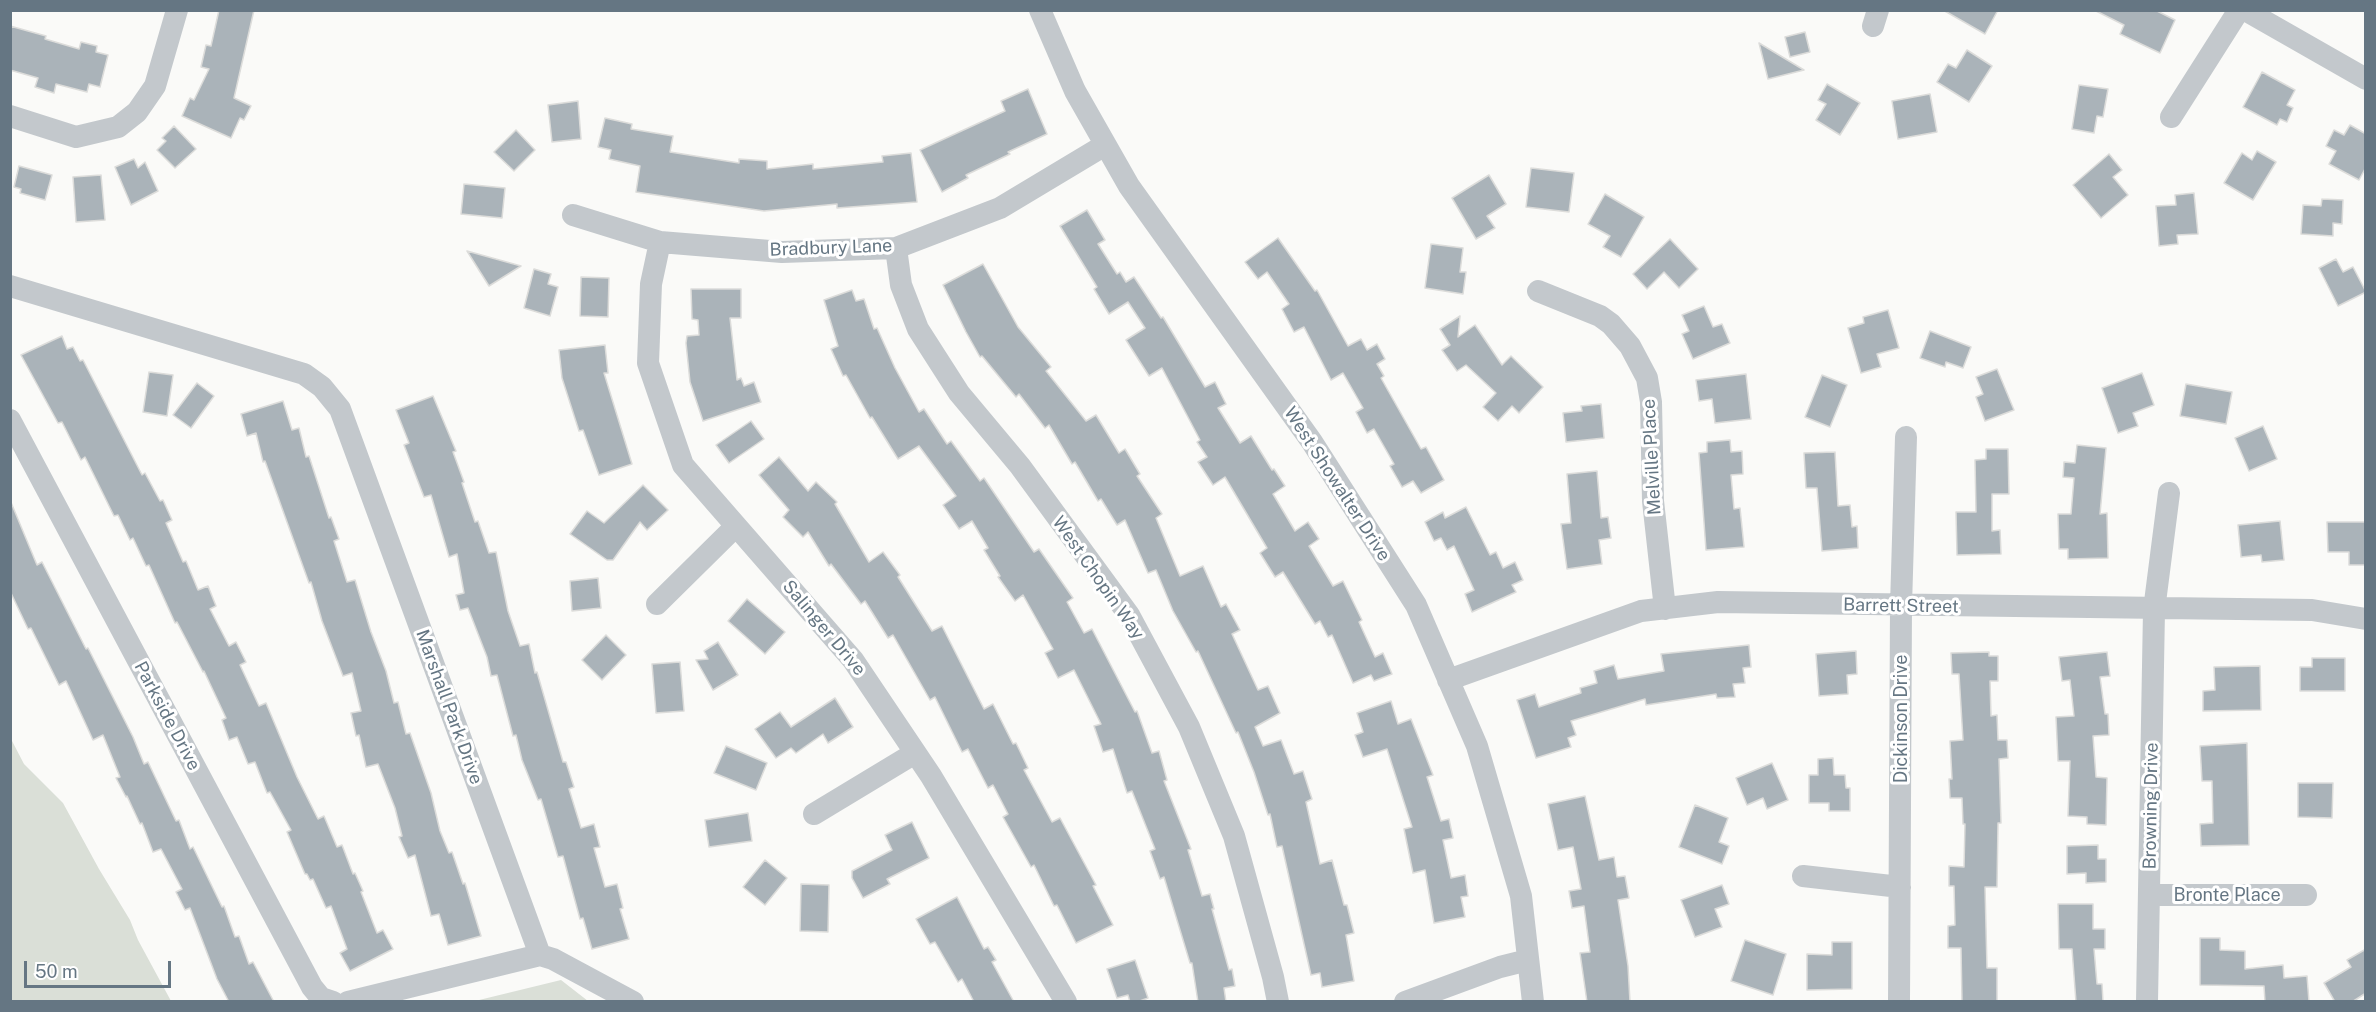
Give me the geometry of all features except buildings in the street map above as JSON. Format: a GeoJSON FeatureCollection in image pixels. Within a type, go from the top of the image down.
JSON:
{"type":"FeatureCollection","features":[{"type":"Feature","properties":{"kind":"street"},"geometry":{"type":"LineString","coordinates":[[10,116],[76,137],[118,127],[137,112],[155,86],[177,10]]}},
{"type":"Feature","properties":{"kind":"street","name":"West Showalter Drive"},"geometry":{"type":"LineString","coordinates":[[1040,10],[1075,91],[1129,186],[1317,449],[1416,605],[1477,746],[1521,896],[1533,1002]]}},
{"type":"Feature","properties":{"kind":"street"},"geometry":{"type":"LineString","coordinates":[[2171,117],[2239,10]]}},
{"type":"Feature","properties":{"kind":"street"},"geometry":{"type":"LineString","coordinates":[[2246,10],[2366,79]]}},
{"type":"Feature","properties":{"kind":"street","name":"Bradbury Lane"},"geometry":{"type":"LineString","coordinates":[[573,215],[660,242],[782,252],[896,248],[1000,208],[1105,146]]}},
{"type":"Feature","properties":{"kind":"street","name":"Salinger Drive"},"geometry":{"type":"LineString","coordinates":[[660,242],[651,284],[648,363],[683,465],[853,660],[915,753],[1066,1002]]}},
{"type":"Feature","properties":{"kind":"street","name":"West Chopin Way"},"geometry":{"type":"LineString","coordinates":[[896,248],[901,285],[918,329],[959,393],[1020,466],[1129,615],[1189,727],[1234,836],[1274,977],[1278,1002]]}},
{"type":"Feature","properties":{"kind":"street","name":"Marshall Park Drive"},"geometry":{"type":"LineString","coordinates":[[10,286],[304,374],[322,387],[340,409],[540,955]]}},
{"type":"Feature","properties":{"kind":"street","name":"Melville Place"},"geometry":{"type":"LineString","coordinates":[[1538,291],[1600,316],[1630,346],[1647,378],[1651,402],[1653,501],[1665,609]]}},
{"type":"Feature","properties":{"kind":"street","name":"Parkside Drive"},"geometry":{"type":"LineString","coordinates":[[10,420],[312,987],[321,998],[333,1002]]}},
{"type":"Feature","properties":{"kind":"street","name":"Dickinson Drive"},"geometry":{"type":"LineString","coordinates":[[1899,1002],[1901,606],[1905,437]]}},
{"type":"Feature","properties":{"kind":"street","name":"Browning Drive"},"geometry":{"type":"LineString","coordinates":[[2147,1002],[2154,610],[2169,493]]}},
{"type":"Feature","properties":{"kind":"street"},"geometry":{"type":"LineString","coordinates":[[657,604],[736,526]]}},
{"type":"Feature","properties":{"kind":"street","name":"Barrett Street"},"geometry":{"type":"LineString","coordinates":[[1448,680],[1641,611],[1718,602],[2154,610],[2312,610],[2366,619]]}},
{"type":"Feature","properties":{"kind":"street"},"geometry":{"type":"LineString","coordinates":[[814,814],[915,753]]}},
{"type":"Feature","properties":{"kind":"street"},"geometry":{"type":"LineString","coordinates":[[1803,876],[1900,887]]}},
{"type":"Feature","properties":{"kind":"street","name":"Bronte Place"},"geometry":{"type":"LineString","coordinates":[[2149,895],[2306,895]]}},
{"type":"Feature","properties":{"kind":"street"},"geometry":{"type":"LineString","coordinates":[[348,1002],[540,955],[552,959],[633,1002]]}},
{"type":"Feature","properties":{"kind":"street"},"geometry":{"type":"LineString","coordinates":[[1405,1002],[1500,967],[1528,960]]}},
{"type":"Feature","properties":{"kind":"shaded area"},"geometry":{"type":"Polygon","coordinates":[[[11,739],[24,764],[63,803],[130,920],[138,940],[171,1001],[11,1001],[11,739]]]}},
{"type":"Feature","properties":{"kind":"shaded area"},"geometry":{"type":"Polygon","coordinates":[[[561,980],[588,1001],[475,1001],[561,980]]]}}]}
